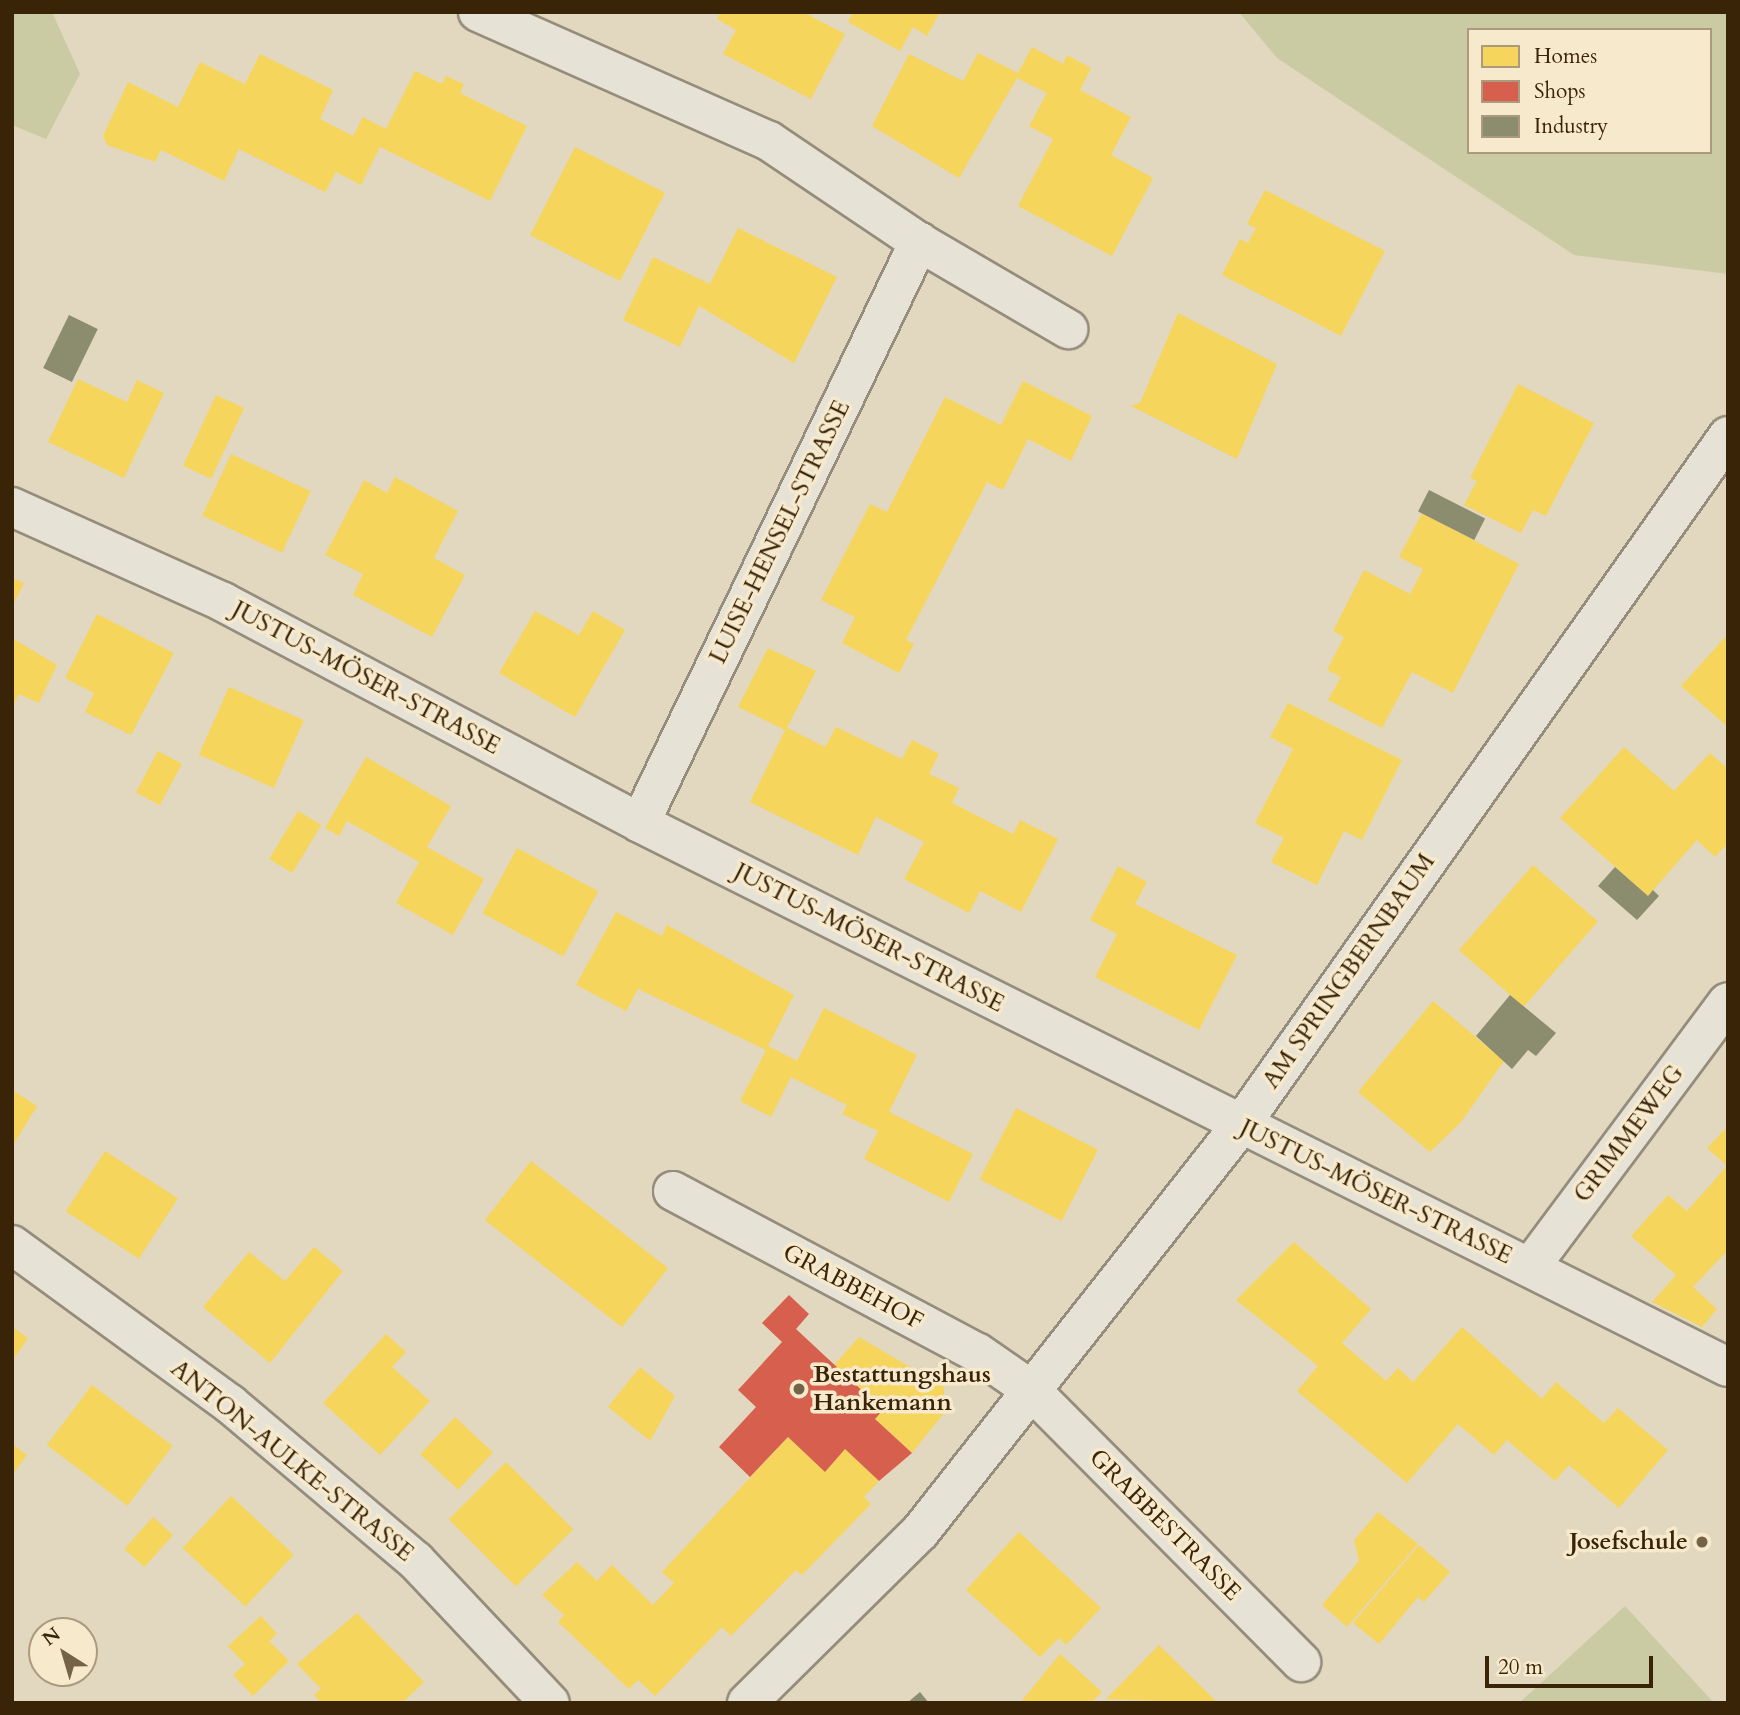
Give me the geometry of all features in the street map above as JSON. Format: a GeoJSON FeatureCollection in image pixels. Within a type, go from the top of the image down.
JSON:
{"type":"FeatureCollection","features":[{"type":"Feature","properties":{"kind":"street"},"geometry":{"type":"LineString","coordinates":[[478,12],[769,141],[919,242],[1069,328]]}},
{"type":"Feature","properties":{"kind":"street","name":"LUISE-HENSEL-STRASSE"},"geometry":{"type":"LineString","coordinates":[[640,823],[919,242]]}},
{"type":"Feature","properties":{"kind":"street","name":"AM SPRINGBERNBAUM"},"geometry":{"type":"LineString","coordinates":[[747,1703],[920,1532],[1030,1389],[1240,1126],[1728,436]]}},
{"type":"Feature","properties":{"kind":"street","name":"JUSTUS-MÖSER-STRASSE"},"geometry":{"type":"LineString","coordinates":[[12,507],[223,602],[640,823],[1240,1126],[1531,1266],[1728,1367]]}},
{"type":"Feature","properties":{"kind":"street","name":"GRIMMEWEG"},"geometry":{"type":"LineString","coordinates":[[1531,1266],[1728,1002]]}},
{"type":"Feature","properties":{"kind":"street","name":"GRABBEHOF"},"geometry":{"type":"LineString","coordinates":[[673,1191],[978,1353],[1030,1389]]}},
{"type":"Feature","properties":{"kind":"street","name":"ANTON-AULKE-STRASSE"},"geometry":{"type":"LineString","coordinates":[[12,1245],[230,1404],[405,1552],[550,1703]]}},
{"type":"Feature","properties":{"kind":"street","name":"GRABBESTRASSE"},"geometry":{"type":"LineString","coordinates":[[1030,1389],[1301,1662]]}},
{"type":"Feature","properties":{"kind":"green space"},"geometry":{"type":"Polygon","coordinates":[[[12,12],[52,12],[80,74],[46,139],[12,125],[12,12]]]}},
{"type":"Feature","properties":{"kind":"green space"},"geometry":{"type":"Polygon","coordinates":[[[1239,12],[1728,12],[1728,274],[1574,255],[1277,58],[1239,12]]]}},
{"type":"Feature","properties":{"kind":"green space"},"geometry":{"type":"Polygon","coordinates":[[[1625,1606],[1714,1703],[1519,1703],[1625,1606]]]}},
{"type":"Feature","properties":{"kind":"building: Homes"},"geometry":{"type":"Polygon","coordinates":[[[721,12],[803,12],[845,34],[811,99],[723,54],[736,30],[717,19],[721,12]]]}},
{"type":"Feature","properties":{"kind":"building: Homes"},"geometry":{"type":"Polygon","coordinates":[[[853,12],[940,12],[927,36],[913,27],[900,51],[848,22],[853,12]]]}},
{"type":"Feature","properties":{"kind":"building: Homes"},"geometry":{"type":"Polygon","coordinates":[[[1032,47],[1063,64],[1067,55],[1091,68],[1080,90],[1131,117],[1111,155],[1153,178],[1112,256],[1018,206],[1053,139],[1029,126],[1047,93],[1017,78],[959,178],[872,126],[909,54],[963,81],[978,53],[1018,73],[1032,47]]]}},
{"type":"Feature","properties":{"kind":"building: Homes"},"geometry":{"type":"Polygon","coordinates":[[[260,54],[333,90],[320,119],[353,136],[363,117],[386,129],[415,71],[442,84],[446,76],[464,84],[460,93],[527,126],[490,201],[380,147],[361,185],[336,172],[325,192],[239,149],[224,181],[161,150],[155,162],[107,145],[103,136],[128,82],[178,107],[200,62],[245,84],[260,54]]]}},
{"type":"Feature","properties":{"kind":"building: Homes"},"geometry":{"type":"Polygon","coordinates":[[[575,147],[665,193],[620,281],[530,235],[575,147]]]}},
{"type":"Feature","properties":{"kind":"building: Homes"},"geometry":{"type":"Polygon","coordinates":[[[1265,190],[1385,251],[1341,336],[1222,275],[1240,239],[1248,243],[1256,228],[1247,224],[1265,190]]]}},
{"type":"Feature","properties":{"kind":"building: Homes"},"geometry":{"type":"Polygon","coordinates":[[[738,228],[837,277],[794,363],[699,306],[680,347],[623,320],[653,257],[710,284],[738,228]]]}},
{"type":"Feature","properties":{"kind":"building: Homes"},"geometry":{"type":"Polygon","coordinates":[[[1178,313],[1277,364],[1237,459],[1131,406],[1140,403],[1178,313]]]}},
{"type":"Feature","properties":{"kind":"building: Homes"},"geometry":{"type":"Polygon","coordinates":[[[78,379],[127,402],[137,380],[164,393],[124,478],[48,442],[78,379]]]}},
{"type":"Feature","properties":{"kind":"building: Homes"},"geometry":{"type":"Polygon","coordinates":[[[1023,381],[1092,416],[1071,461],[1028,439],[1003,490],[987,482],[906,640],[914,644],[899,673],[842,643],[855,617],[821,600],[870,504],[887,512],[945,397],[1001,425],[1023,381]]]}},
{"type":"Feature","properties":{"kind":"building: Homes"},"geometry":{"type":"Polygon","coordinates":[[[1518,384],[1594,423],[1546,516],[1533,510],[1521,533],[1464,505],[1477,481],[1470,478],[1518,384]]]}},
{"type":"Feature","properties":{"kind":"building: Homes"},"geometry":{"type":"Polygon","coordinates":[[[216,395],[244,408],[211,479],[183,466],[216,395]]]}},
{"type":"Feature","properties":{"kind":"building: Homes"},"geometry":{"type":"Polygon","coordinates":[[[231,454],[311,491],[282,553],[202,516],[231,454]]]}},
{"type":"Feature","properties":{"kind":"building: Homes"},"geometry":{"type":"Polygon","coordinates":[[[395,477],[458,511],[434,558],[465,575],[432,637],[353,595],[363,574],[325,555],[364,480],[387,493],[395,477]]]}},
{"type":"Feature","properties":{"kind":"building: Homes"},"geometry":{"type":"Polygon","coordinates":[[[1422,513],[1519,564],[1453,693],[1412,672],[1382,728],[1328,700],[1341,677],[1327,670],[1344,637],[1333,631],[1364,570],[1410,594],[1423,569],[1399,557],[1422,513]]]}},
{"type":"Feature","properties":{"kind":"building: Homes"},"geometry":{"type":"Polygon","coordinates":[[[12,578],[24,583],[12,607],[12,578]]]}},
{"type":"Feature","properties":{"kind":"building: Homes"},"geometry":{"type":"Polygon","coordinates":[[[535,611],[579,635],[593,611],[625,630],[575,717],[499,673],[535,611]]]}},
{"type":"Feature","properties":{"kind":"building: Homes"},"geometry":{"type":"Polygon","coordinates":[[[97,614],[174,653],[131,735],[85,712],[94,693],[65,678],[97,614]]]}},
{"type":"Feature","properties":{"kind":"building: Homes"},"geometry":{"type":"Polygon","coordinates":[[[1728,634],[1728,727],[1681,686],[1728,634]]]}},
{"type":"Feature","properties":{"kind":"building: Homes"},"geometry":{"type":"Polygon","coordinates":[[[12,638],[57,665],[39,703],[19,694],[12,708],[12,638]]]}},
{"type":"Feature","properties":{"kind":"building: Homes"},"geometry":{"type":"Polygon","coordinates":[[[768,648],[816,671],[787,728],[825,747],[836,727],[902,759],[912,740],[939,754],[929,774],[959,788],[952,803],[1013,834],[1020,820],[1058,839],[1021,912],[980,891],[969,913],[904,879],[924,842],[876,817],[858,855],[750,802],[785,730],[738,707],[768,648]]]}},
{"type":"Feature","properties":{"kind":"building: Homes"},"geometry":{"type":"Polygon","coordinates":[[[229,687],[304,720],[274,788],[199,755],[229,687]]]}},
{"type":"Feature","properties":{"kind":"building: Homes"},"geometry":{"type":"Polygon","coordinates":[[[1288,703],[1402,760],[1362,840],[1344,831],[1317,885],[1271,862],[1284,838],[1255,823],[1293,749],[1270,737],[1288,703]]]}},
{"type":"Feature","properties":{"kind":"building: Homes"},"geometry":{"type":"Polygon","coordinates":[[[1624,747],[1674,791],[1710,753],[1728,769],[1728,843],[1715,857],[1697,840],[1648,896],[1560,818],[1624,747]]]}},
{"type":"Feature","properties":{"kind":"building: Homes"},"geometry":{"type":"Polygon","coordinates":[[[158,751],[182,764],[160,805],[136,792],[158,751]]]}},
{"type":"Feature","properties":{"kind":"building: Homes"},"geometry":{"type":"Polygon","coordinates":[[[366,757],[451,806],[427,847],[484,879],[453,935],[396,903],[419,862],[347,821],[339,836],[325,828],[366,757]]]}},
{"type":"Feature","properties":{"kind":"building: Homes"},"geometry":{"type":"Polygon","coordinates":[[[298,811],[321,825],[292,873],[269,859],[298,811]]]}},
{"type":"Feature","properties":{"kind":"building: Homes"},"geometry":{"type":"Polygon","coordinates":[[[517,848],[598,891],[563,957],[482,913],[517,848]]]}},
{"type":"Feature","properties":{"kind":"building: Homes"},"geometry":{"type":"Polygon","coordinates":[[[1533,865],[1598,921],[1524,1007],[1459,950],[1533,865]]]}},
{"type":"Feature","properties":{"kind":"building: Homes"},"geometry":{"type":"Polygon","coordinates":[[[1118,866],[1147,882],[1135,904],[1237,955],[1199,1030],[1095,977],[1117,934],[1090,920],[1118,866]]]}},
{"type":"Feature","properties":{"kind":"building: Homes"},"geometry":{"type":"Polygon","coordinates":[[[616,912],[662,936],[667,925],[794,995],[768,1046],[797,1061],[824,1008],[917,1055],[889,1112],[973,1154],[949,1202],[864,1159],[878,1131],[842,1114],[847,1105],[791,1077],[771,1117],[740,1101],[766,1050],[638,989],[626,1011],[576,985],[616,912]]]}},
{"type":"Feature","properties":{"kind":"building: Homes"},"geometry":{"type":"Polygon","coordinates":[[[1433,1001],[1504,1061],[1461,1122],[1430,1152],[1358,1092],[1433,1001]]]}},
{"type":"Feature","properties":{"kind":"building: Homes"},"geometry":{"type":"Polygon","coordinates":[[[12,1090],[37,1106],[12,1147],[12,1090]]]}},
{"type":"Feature","properties":{"kind":"building: Homes"},"geometry":{"type":"Polygon","coordinates":[[[1016,1108],[1098,1150],[1062,1221],[980,1179],[1016,1108]]]}},
{"type":"Feature","properties":{"kind":"building: Homes"},"geometry":{"type":"Polygon","coordinates":[[[1728,1126],[1728,1250],[1693,1287],[1717,1309],[1702,1327],[1652,1302],[1676,1275],[1631,1236],[1668,1195],[1687,1211],[1727,1166],[1707,1148],[1728,1126]]]}},
{"type":"Feature","properties":{"kind":"building: Homes"},"geometry":{"type":"Polygon","coordinates":[[[105,1151],[178,1198],[139,1259],[66,1211],[105,1151]]]}},
{"type":"Feature","properties":{"kind":"building: Homes"},"geometry":{"type":"Polygon","coordinates":[[[531,1161],[668,1268],[622,1327],[485,1220],[531,1161]]]}},
{"type":"Feature","properties":{"kind":"building: Homes"},"geometry":{"type":"Polygon","coordinates":[[[1294,1242],[1371,1309],[1342,1343],[1386,1381],[1398,1368],[1413,1382],[1462,1327],[1542,1399],[1556,1382],[1604,1423],[1618,1408],[1668,1450],[1619,1508],[1569,1465],[1555,1481],[1507,1440],[1494,1455],[1458,1424],[1407,1483],[1297,1391],[1318,1366],[1236,1300],[1294,1242]]]}},
{"type":"Feature","properties":{"kind":"building: Homes"},"geometry":{"type":"Polygon","coordinates":[[[314,1247],[343,1271],[270,1363],[203,1307],[249,1252],[285,1281],[314,1247]]]}},
{"type":"Feature","properties":{"kind":"building: Homes"},"geometry":{"type":"Polygon","coordinates":[[[12,1327],[28,1338],[12,1361],[12,1327]]]}},
{"type":"Feature","properties":{"kind":"building: Homes"},"geometry":{"type":"Polygon","coordinates":[[[386,1334],[406,1352],[392,1367],[430,1401],[380,1455],[323,1403],[386,1334]]]}},
{"type":"Feature","properties":{"kind":"building: Homes"},"geometry":{"type":"Polygon","coordinates":[[[859,1337],[944,1387],[944,1413],[912,1453],[875,1419],[883,1410],[834,1365],[859,1337]]]}},
{"type":"Feature","properties":{"kind":"building: Homes"},"geometry":{"type":"Polygon","coordinates":[[[640,1367],[675,1396],[650,1441],[608,1407],[640,1367]]]}},
{"type":"Feature","properties":{"kind":"building: Homes"},"geometry":{"type":"Polygon","coordinates":[[[92,1385],[173,1446],[128,1506],[47,1445],[92,1385]]]}},
{"type":"Feature","properties":{"kind":"building: Homes"},"geometry":{"type":"Polygon","coordinates":[[[455,1417],[493,1452],[458,1490],[420,1454],[455,1417]]]}},
{"type":"Feature","properties":{"kind":"building: Homes"},"geometry":{"type":"Polygon","coordinates":[[[788,1437],[825,1472],[845,1449],[879,1481],[864,1497],[871,1504],[802,1575],[796,1570],[731,1636],[722,1627],[655,1696],[638,1680],[629,1689],[558,1622],[564,1615],[542,1595],[577,1562],[597,1581],[612,1565],[653,1605],[674,1583],[662,1572],[788,1437]]]}},
{"type":"Feature","properties":{"kind":"building: Homes"},"geometry":{"type":"Polygon","coordinates":[[[12,1444],[27,1455],[12,1475],[12,1444]]]}},
{"type":"Feature","properties":{"kind":"building: Homes"},"geometry":{"type":"Polygon","coordinates":[[[506,1462],[573,1529],[516,1586],[449,1519],[506,1462]]]}},
{"type":"Feature","properties":{"kind":"building: Homes"},"geometry":{"type":"Polygon","coordinates":[[[231,1496],[294,1555],[245,1607],[183,1548],[231,1496]]]}},
{"type":"Feature","properties":{"kind":"building: Homes"},"geometry":{"type":"Polygon","coordinates":[[[1378,1512],[1418,1544],[1347,1627],[1322,1605],[1359,1561],[1354,1540],[1378,1512]]]}},
{"type":"Feature","properties":{"kind":"building: Homes"},"geometry":{"type":"Polygon","coordinates":[[[153,1517],[173,1535],[144,1567],[124,1549],[153,1517]]]}},
{"type":"Feature","properties":{"kind":"building: Homes"},"geometry":{"type":"Polygon","coordinates":[[[1019,1532],[1101,1608],[1066,1645],[1059,1638],[1040,1657],[966,1590],[1019,1532]]]}},
{"type":"Feature","properties":{"kind":"building: Homes"},"geometry":{"type":"Polygon","coordinates":[[[1419,1545],[1450,1572],[1424,1602],[1418,1597],[1379,1644],[1353,1623],[1419,1545]]]}},
{"type":"Feature","properties":{"kind":"building: Homes"},"geometry":{"type":"Polygon","coordinates":[[[357,1613],[424,1682],[402,1703],[322,1703],[314,1695],[321,1689],[297,1664],[357,1613]]]}},
{"type":"Feature","properties":{"kind":"building: Homes"},"geometry":{"type":"Polygon","coordinates":[[[261,1616],[277,1634],[269,1641],[289,1661],[253,1696],[233,1675],[245,1664],[228,1646],[261,1616]]]}},
{"type":"Feature","properties":{"kind":"building: Homes"},"geometry":{"type":"Polygon","coordinates":[[[1159,1645],[1216,1701],[1214,1703],[1106,1699],[1159,1645]]]}},
{"type":"Feature","properties":{"kind":"building: Homes"},"geometry":{"type":"Polygon","coordinates":[[[1060,1654],[1102,1692],[1091,1703],[1020,1703],[1060,1654]]]}},
{"type":"Feature","properties":{"kind":"building: Shops","name":"Bestattungshaus Hankemann"},"geometry":{"type":"Polygon","coordinates":[[[789,1295],[809,1314],[796,1329],[883,1410],[875,1419],[912,1453],[879,1481],[845,1449],[825,1472],[788,1437],[750,1477],[719,1447],[756,1407],[738,1390],[782,1342],[762,1323],[789,1295]]]}},
{"type":"Feature","properties":{"kind":"building: Industry"},"geometry":{"type":"Polygon","coordinates":[[[69,315],[98,329],[72,382],[43,368],[69,315]]]}},
{"type":"Feature","properties":{"kind":"building: Industry"},"geometry":{"type":"Polygon","coordinates":[[[1429,490],[1485,519],[1474,540],[1418,511],[1429,490]]]}},
{"type":"Feature","properties":{"kind":"building: Industry"},"geometry":{"type":"Polygon","coordinates":[[[1615,867],[1648,896],[1653,890],[1659,896],[1637,920],[1598,886],[1615,867]]]}},
{"type":"Feature","properties":{"kind":"building: Industry"},"geometry":{"type":"Polygon","coordinates":[[[1510,995],[1556,1033],[1536,1056],[1528,1050],[1512,1069],[1476,1036],[1510,995]]]}},
{"type":"Feature","properties":{"kind":"building: Industry"},"geometry":{"type":"Polygon","coordinates":[[[920,1692],[929,1703],[907,1703],[920,1692]]]}},
{"type":"Feature","properties":{"kind":"place","name":"Bestattungshaus Hankemann"},"geometry":{"type":"Point","coordinates":[799,1389]}},
{"type":"Feature","properties":{"kind":"place","name":"Josefschule"},"geometry":{"type":"Point","coordinates":[1702,1542]}}]}
